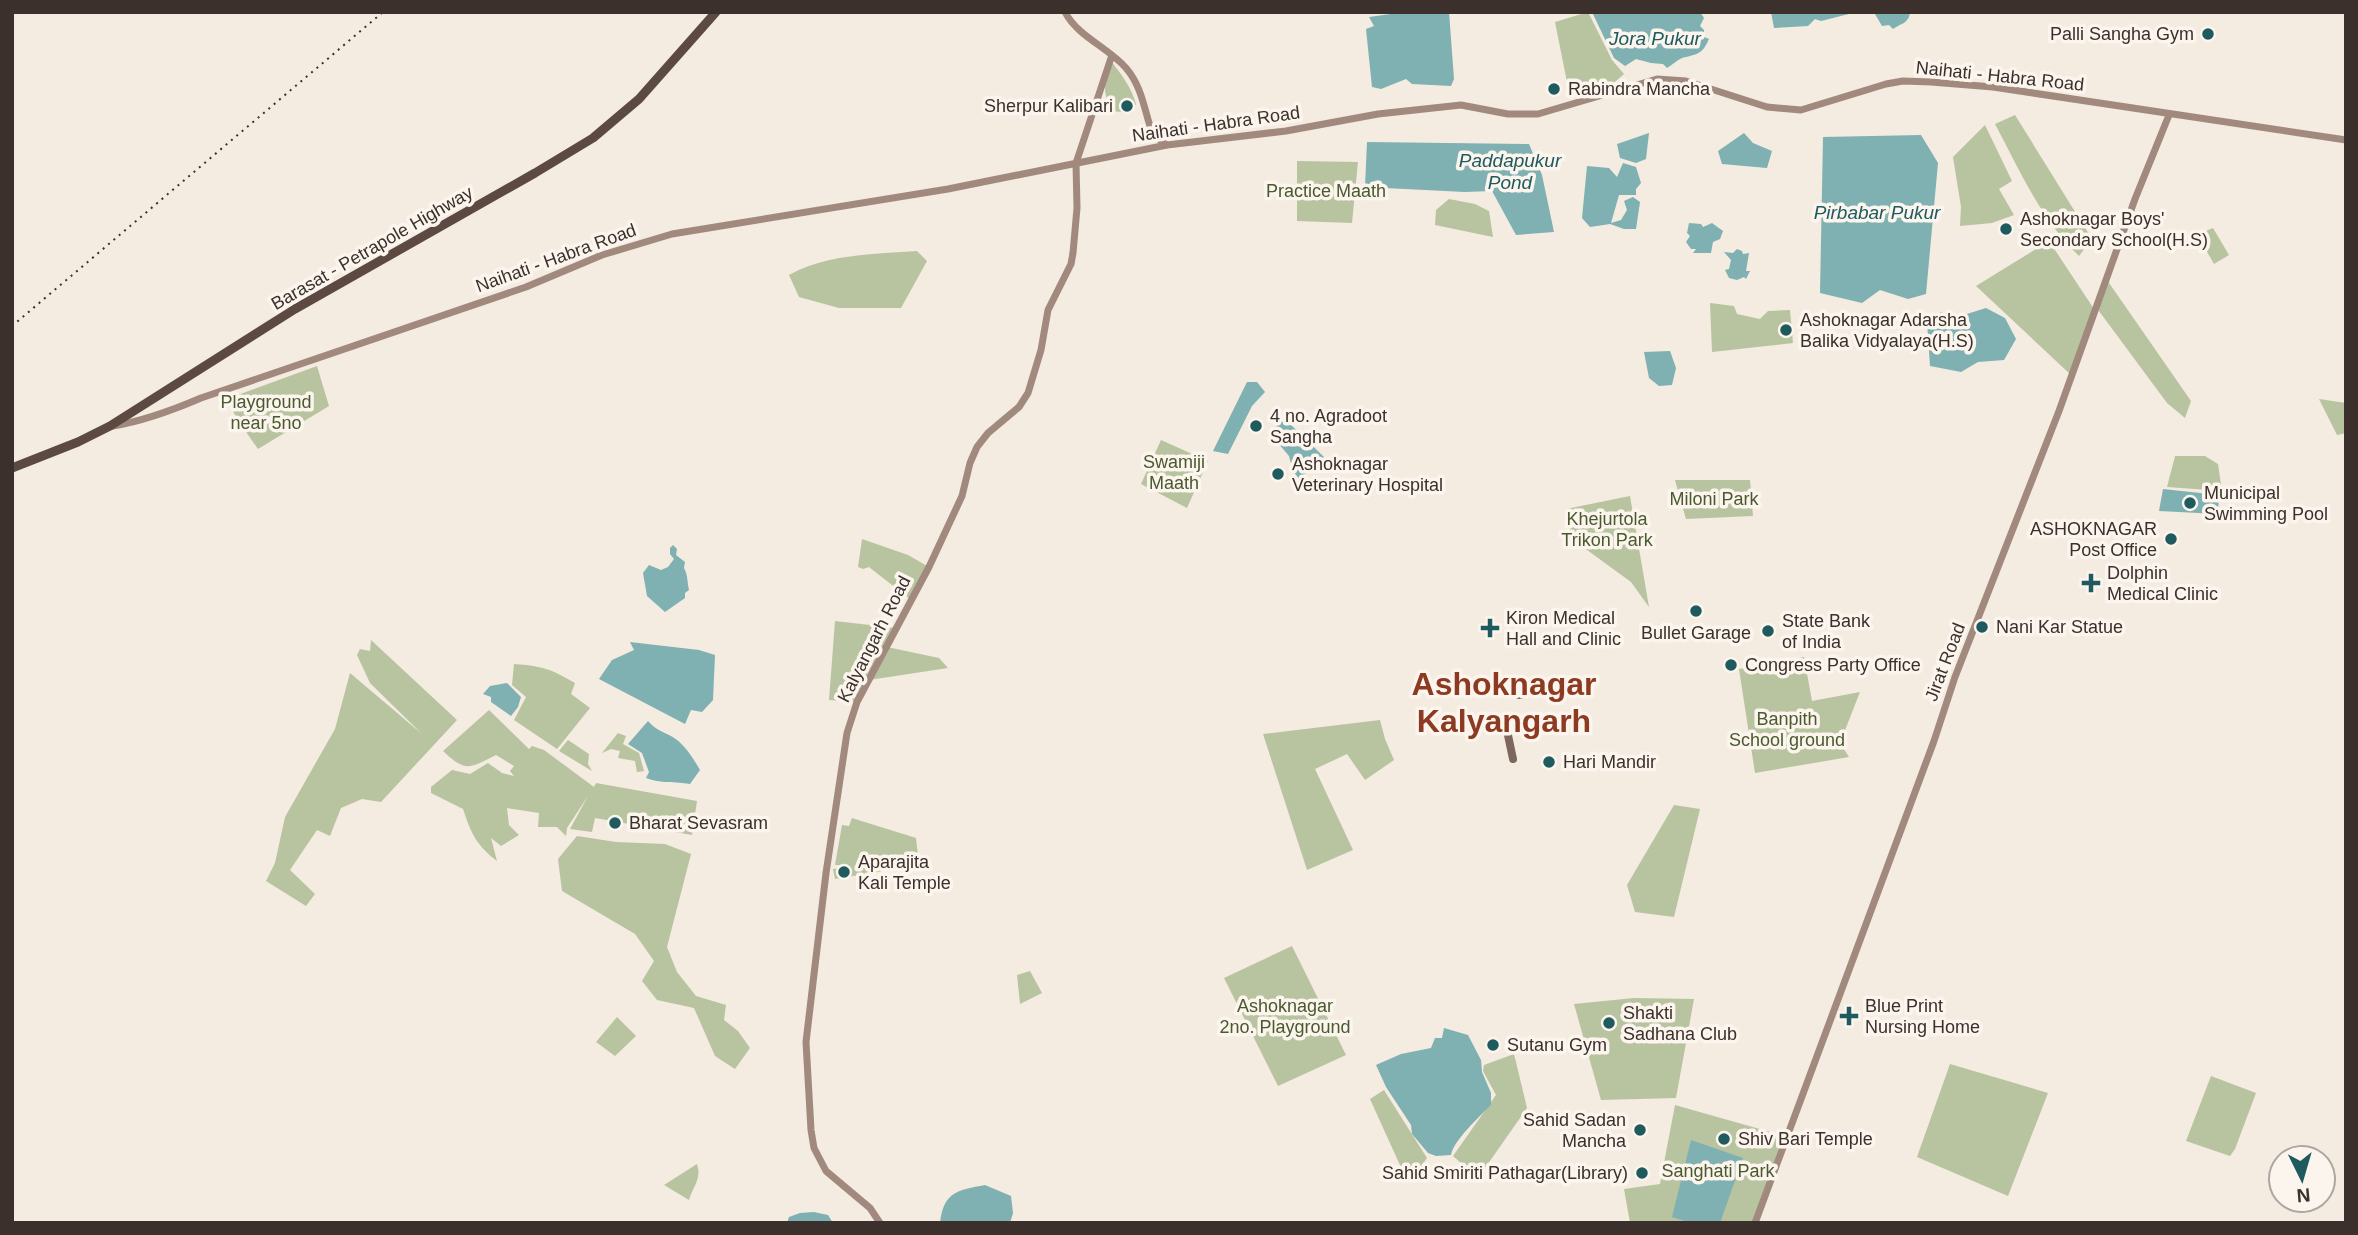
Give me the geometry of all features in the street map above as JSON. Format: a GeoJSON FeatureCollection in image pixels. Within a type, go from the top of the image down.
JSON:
{"type":"FeatureCollection","features":[{"type":"Feature","properties":{"kind":"highway","name":"Barasat - Petrapole Highway"},"geometry":{"type":"LineString","coordinates":[[12,468],[78,442],[110,426],[305,303],[593,138],[639,99],[716,12]]}},
{"type":"Feature","properties":{"kind":"main road"},"geometry":{"type":"LineString","coordinates":[[1065,12],[1074,25],[1125,66],[1140,89],[1153,135],[1167,145]]}},
{"type":"Feature","properties":{"kind":"main road","name":"Kalyangarh Road"},"geometry":{"type":"LineString","coordinates":[[880,1223],[870,1208],[826,1171],[814,1148],[811,1130],[806,1042],[826,873],[847,733],[857,702],[929,566],[962,496],[977,447],[988,433],[1018,407],[1028,393],[1041,350],[1051,300],[1071,264],[1077,208],[1076,163],[1112,55]]}},
{"type":"Feature","properties":{"kind":"main road","name":"Naihati - Habra Road"},"geometry":{"type":"LineString","coordinates":[[110,426],[155,415],[526,287],[602,255],[672,234],[948,188],[1167,145],[1286,131],[1426,108],[1461,105],[1508,114],[1538,114],[1647,81],[1671,79],[1704,85],[1750,102],[1779,109],[1808,108],[1858,91],[1903,81],[1993,87],[2346,140]]}},
{"type":"Feature","properties":{"kind":"main road","name":"Jirat Road"},"geometry":{"type":"LineString","coordinates":[[1755,1223],[1934,741],[1955,677],[2051,434],[2135,199],[2169,114]]}},
{"type":"Feature","properties":{"kind":"main road"},"geometry":{"type":"LineString","coordinates":[[1520,695],[1558,687]]}},
{"type":"Feature","properties":{"kind":"main road"},"geometry":{"type":"LineString","coordinates":[[1505,720],[1513,759]]}},
{"type":"Feature","properties":{"kind":"green space"},"geometry":{"type":"Polygon","coordinates":[[[1588,12],[1612,60],[1624,74],[1609,87],[1570,97],[1555,22],[1588,12]]]}},
{"type":"Feature","properties":{"kind":"green space"},"geometry":{"type":"Polygon","coordinates":[[[1111,61],[1126,81],[1134,98],[1136,104],[1131,113],[1112,111],[1106,97],[1105,86],[1111,61]]]}},
{"type":"Feature","properties":{"kind":"green space"},"geometry":{"type":"Polygon","coordinates":[[[2015,115],[2092,239],[2079,256],[2065,242],[2042,210],[1995,124],[2015,115]]]}},
{"type":"Feature","properties":{"kind":"green space"},"geometry":{"type":"Polygon","coordinates":[[[1985,125],[2012,181],[1999,189],[2014,215],[1992,223],[1960,226],[1961,207],[1953,157],[1985,125]]]}},
{"type":"Feature","properties":{"kind":"green space","name":"Practice Maath"},"geometry":{"type":"Polygon","coordinates":[[[1297,161],[1358,162],[1352,223],[1297,221],[1297,161]]]}},
{"type":"Feature","properties":{"kind":"green space"},"geometry":{"type":"Polygon","coordinates":[[[1449,199],[1475,204],[1489,211],[1493,237],[1435,225],[1436,210],[1449,199]]]}},
{"type":"Feature","properties":{"kind":"green space"},"geometry":{"type":"Polygon","coordinates":[[[2213,228],[2229,255],[2214,264],[2202,243],[2206,231],[2213,228]]]}},
{"type":"Feature","properties":{"kind":"green space"},"geometry":{"type":"Polygon","coordinates":[[[2049,241],[2094,309],[2071,375],[1976,286],[2049,241]]]}},
{"type":"Feature","properties":{"kind":"green space"},"geometry":{"type":"Polygon","coordinates":[[[917,251],[927,261],[901,308],[839,308],[799,297],[789,275],[835,259],[917,251]]]}},
{"type":"Feature","properties":{"kind":"green space"},"geometry":{"type":"Polygon","coordinates":[[[2107,280],[2191,401],[2185,418],[2167,403],[2096,307],[2107,280]]]}},
{"type":"Feature","properties":{"kind":"green space"},"geometry":{"type":"Polygon","coordinates":[[[1710,303],[1734,306],[1737,314],[1760,319],[1768,311],[1790,310],[1793,343],[1712,352],[1710,303]]]}},
{"type":"Feature","properties":{"kind":"green space","name":"Playground near 5no"},"geometry":{"type":"Polygon","coordinates":[[[317,366],[329,406],[258,449],[227,399],[317,366]]]}},
{"type":"Feature","properties":{"kind":"green space"},"geometry":{"type":"Polygon","coordinates":[[[2319,399],[2346,403],[2346,433],[2337,435],[2319,399]]]}},
{"type":"Feature","properties":{"kind":"green space","name":"Swamiji Maath"},"geometry":{"type":"Polygon","coordinates":[[[1161,440],[1208,461],[1187,508],[1141,484],[1161,440]]]}},
{"type":"Feature","properties":{"kind":"green space"},"geometry":{"type":"Polygon","coordinates":[[[2175,456],[2205,456],[2218,464],[2222,491],[2167,487],[2175,456]]]}},
{"type":"Feature","properties":{"kind":"green space","name":"Miloni Park"},"geometry":{"type":"Polygon","coordinates":[[[1675,480],[1750,480],[1753,516],[1686,519],[1675,480]]]}},
{"type":"Feature","properties":{"kind":"green space","name":"Khejurtola Trikon Park"},"geometry":{"type":"Polygon","coordinates":[[[1630,496],[1649,607],[1631,582],[1572,539],[1566,509],[1630,496]]]}},
{"type":"Feature","properties":{"kind":"green space"},"geometry":{"type":"Polygon","coordinates":[[[862,539],[908,555],[929,567],[911,600],[869,567],[858,567],[862,539]]]}},
{"type":"Feature","properties":{"kind":"green space"},"geometry":{"type":"Polygon","coordinates":[[[835,621],[896,628],[887,647],[939,658],[948,668],[869,680],[857,702],[829,700],[835,621]]]}},
{"type":"Feature","properties":{"kind":"green space"},"geometry":{"type":"Polygon","coordinates":[[[371,640],[457,720],[381,802],[362,799],[341,808],[330,836],[317,830],[290,870],[315,894],[306,906],[266,881],[275,863],[285,817],[335,729],[350,673],[422,734],[370,683],[357,655],[360,649],[370,651],[371,640]]]}},
{"type":"Feature","properties":{"kind":"green space","name":"Banpith School ground"},"geometry":{"type":"Polygon","coordinates":[[[1804,657],[1812,701],[1860,692],[1840,743],[1849,757],[1755,773],[1739,669],[1804,657]]]}},
{"type":"Feature","properties":{"kind":"green space"},"geometry":{"type":"Polygon","coordinates":[[[514,664],[546,669],[575,683],[571,694],[590,708],[557,749],[514,720],[526,697],[512,685],[514,664]]]}},
{"type":"Feature","properties":{"kind":"green space"},"geometry":{"type":"Polygon","coordinates":[[[489,710],[529,749],[532,746],[544,750],[594,787],[596,783],[697,801],[692,835],[595,818],[592,832],[570,829],[588,796],[567,828],[566,836],[557,827],[538,827],[539,813],[507,808],[509,825],[519,835],[501,846],[491,838],[497,861],[475,838],[463,809],[431,793],[431,787],[452,770],[470,774],[488,763],[502,773],[514,776],[510,771],[514,766],[496,755],[468,766],[457,763],[443,751],[489,710]]]}},
{"type":"Feature","properties":{"kind":"green space"},"geometry":{"type":"Polygon","coordinates":[[[1380,720],[1394,760],[1365,780],[1347,754],[1315,769],[1353,850],[1307,870],[1263,734],[1380,720]]]}},
{"type":"Feature","properties":{"kind":"green space"},"geometry":{"type":"Polygon","coordinates":[[[618,733],[626,736],[623,744],[639,753],[644,771],[637,772],[635,761],[618,758],[620,751],[611,749],[602,753],[618,733]]]}},
{"type":"Feature","properties":{"kind":"green space"},"geometry":{"type":"Polygon","coordinates":[[[568,740],[589,754],[588,764],[592,771],[559,751],[568,740]]]}},
{"type":"Feature","properties":{"kind":"green space"},"geometry":{"type":"Polygon","coordinates":[[[1674,805],[1700,809],[1674,917],[1635,912],[1627,885],[1674,805]]]}},
{"type":"Feature","properties":{"kind":"green space"},"geometry":{"type":"Polygon","coordinates":[[[852,818],[916,838],[919,865],[835,879],[833,869],[844,868],[844,865],[835,865],[842,825],[849,826],[852,818]]]}},
{"type":"Feature","properties":{"kind":"green space"},"geometry":{"type":"Polygon","coordinates":[[[577,836],[616,842],[665,844],[691,854],[667,947],[677,972],[696,996],[726,1005],[724,1020],[738,1031],[750,1048],[735,1069],[715,1056],[694,1008],[657,1000],[642,981],[654,961],[635,934],[562,891],[558,859],[577,836]]]}},
{"type":"Feature","properties":{"kind":"green space","name":"Ashoknagar 2no. Playground"},"geometry":{"type":"Polygon","coordinates":[[[1292,946],[1346,1055],[1278,1086],[1224,978],[1292,946]]]}},
{"type":"Feature","properties":{"kind":"green space"},"geometry":{"type":"Polygon","coordinates":[[[1030,971],[1042,993],[1020,1004],[1017,975],[1030,971]]]}},
{"type":"Feature","properties":{"kind":"green space"},"geometry":{"type":"Polygon","coordinates":[[[1634,998],[1694,999],[1676,1098],[1601,1100],[1574,1004],[1634,998]]]}},
{"type":"Feature","properties":{"kind":"green space"},"geometry":{"type":"Polygon","coordinates":[[[617,1017],[636,1036],[615,1056],[596,1042],[617,1017]]]}},
{"type":"Feature","properties":{"kind":"green space"},"geometry":{"type":"Polygon","coordinates":[[[1514,1054],[1527,1108],[1478,1178],[1453,1156],[1496,1095],[1483,1071],[1484,1065],[1514,1054]]]}},
{"type":"Feature","properties":{"kind":"green space"},"geometry":{"type":"Polygon","coordinates":[[[1950,1064],[2048,1093],[2008,1196],[1917,1157],[1950,1064]]]}},
{"type":"Feature","properties":{"kind":"green space"},"geometry":{"type":"Polygon","coordinates":[[[2211,1076],[2256,1093],[2230,1156],[2186,1141],[2211,1076]]]}},
{"type":"Feature","properties":{"kind":"green space"},"geometry":{"type":"Polygon","coordinates":[[[1384,1090],[1427,1158],[1412,1179],[1404,1174],[1370,1099],[1384,1090]]]}},
{"type":"Feature","properties":{"kind":"green space","name":"Sanghati Park"},"geometry":{"type":"Polygon","coordinates":[[[1675,1105],[1788,1137],[1755,1223],[1630,1223],[1624,1189],[1660,1184],[1675,1105]]]}},
{"type":"Feature","properties":{"kind":"green space"},"geometry":{"type":"Polygon","coordinates":[[[697,1164],[698,1178],[689,1200],[664,1185],[697,1164]]]}},
{"type":"Feature","properties":{"kind":"water"},"geometry":{"type":"Polygon","coordinates":[[[1405,12],[1449,12],[1454,79],[1451,86],[1412,84],[1406,79],[1381,89],[1372,87],[1366,29],[1374,26],[1369,17],[1405,12]]]}},
{"type":"Feature","properties":{"kind":"water","name":"Jora Pukur"},"geometry":{"type":"Polygon","coordinates":[[[1592,12],[1700,12],[1704,18],[1700,26],[1704,30],[1704,37],[1709,39],[1698,53],[1680,59],[1667,68],[1663,64],[1636,59],[1625,66],[1614,58],[1592,12]]]}},
{"type":"Feature","properties":{"kind":"water"},"geometry":{"type":"Polygon","coordinates":[[[1771,12],[1857,12],[1821,21],[1815,19],[1808,26],[1774,28],[1771,12]]]}},
{"type":"Feature","properties":{"kind":"water"},"geometry":{"type":"Polygon","coordinates":[[[1869,12],[1910,12],[1907,21],[1893,29],[1889,25],[1882,26],[1875,14],[1869,12]]]}},
{"type":"Feature","properties":{"kind":"water"},"geometry":{"type":"Polygon","coordinates":[[[1649,133],[1646,159],[1636,163],[1620,158],[1617,144],[1649,133]]]}},
{"type":"Feature","properties":{"kind":"water"},"geometry":{"type":"Polygon","coordinates":[[[1744,133],[1753,143],[1772,151],[1767,168],[1722,164],[1718,151],[1744,133]]]}},
{"type":"Feature","properties":{"kind":"water","name":"Pirbabar Pukur"},"geometry":{"type":"Polygon","coordinates":[[[1921,135],[1938,163],[1926,294],[1908,299],[1880,290],[1862,303],[1820,293],[1823,137],[1921,135]]]}},
{"type":"Feature","properties":{"kind":"water","name":"Paddapukur Pond"},"geometry":{"type":"Polygon","coordinates":[[[1367,142],[1529,144],[1542,175],[1554,232],[1516,235],[1492,191],[1365,187],[1367,142]]]}},
{"type":"Feature","properties":{"kind":"water"},"geometry":{"type":"Polygon","coordinates":[[[1623,163],[1636,167],[1641,183],[1636,189],[1636,195],[1619,195],[1611,223],[1621,220],[1627,210],[1624,201],[1633,197],[1640,202],[1636,229],[1624,229],[1610,224],[1590,227],[1582,218],[1587,166],[1609,168],[1617,177],[1623,163]]]}},
{"type":"Feature","properties":{"kind":"water"},"geometry":{"type":"Polygon","coordinates":[[[1689,223],[1701,224],[1703,227],[1712,223],[1723,231],[1720,239],[1713,242],[1711,253],[1693,253],[1696,249],[1691,249],[1686,242],[1690,236],[1687,233],[1689,223]]]}},
{"type":"Feature","properties":{"kind":"water"},"geometry":{"type":"Polygon","coordinates":[[[1737,249],[1743,254],[1749,253],[1746,271],[1750,271],[1746,279],[1729,278],[1725,270],[1729,269],[1731,260],[1724,252],[1733,253],[1737,249]]]}},
{"type":"Feature","properties":{"kind":"water"},"geometry":{"type":"Polygon","coordinates":[[[1986,308],[2005,318],[2016,339],[2004,360],[1978,362],[1961,372],[1930,366],[1927,322],[1941,312],[1954,318],[1986,308]]]}},
{"type":"Feature","properties":{"kind":"water"},"geometry":{"type":"Polygon","coordinates":[[[1670,351],[1676,368],[1672,385],[1659,386],[1649,378],[1644,352],[1670,351]]]}},
{"type":"Feature","properties":{"kind":"water"},"geometry":{"type":"Polygon","coordinates":[[[1247,382],[1257,382],[1265,392],[1252,406],[1228,454],[1213,451],[1247,382]]]}},
{"type":"Feature","properties":{"kind":"water"},"geometry":{"type":"Polygon","coordinates":[[[1285,419],[1324,457],[1299,479],[1293,471],[1289,456],[1272,436],[1274,428],[1285,419]]]}},
{"type":"Feature","properties":{"kind":"water","name":"Municipal Swimming Pool"},"geometry":{"type":"Polygon","coordinates":[[[2163,489],[2219,495],[2218,514],[2159,511],[2163,489]]]}},
{"type":"Feature","properties":{"kind":"water"},"geometry":{"type":"Polygon","coordinates":[[[673,545],[677,549],[676,555],[685,562],[689,590],[685,593],[685,598],[665,612],[647,596],[643,573],[649,565],[661,570],[668,567],[674,559],[670,554],[673,545]]]}},
{"type":"Feature","properties":{"kind":"water"},"geometry":{"type":"Polygon","coordinates":[[[630,642],[699,650],[715,655],[713,700],[702,712],[691,710],[685,724],[599,679],[612,660],[634,650],[630,642]]]}},
{"type":"Feature","properties":{"kind":"water"},"geometry":{"type":"Polygon","coordinates":[[[507,683],[521,697],[511,716],[491,702],[491,697],[483,694],[490,686],[507,683]]]}},
{"type":"Feature","properties":{"kind":"water"},"geometry":{"type":"Polygon","coordinates":[[[648,721],[676,739],[691,756],[700,770],[690,784],[646,778],[649,772],[642,753],[628,744],[648,721]]]}},
{"type":"Feature","properties":{"kind":"water"},"geometry":{"type":"Polygon","coordinates":[[[1444,1028],[1468,1035],[1481,1060],[1482,1072],[1491,1093],[1491,1105],[1462,1136],[1451,1155],[1436,1156],[1428,1153],[1412,1134],[1411,1125],[1386,1087],[1376,1065],[1401,1054],[1431,1048],[1435,1038],[1442,1038],[1444,1028]]]}},
{"type":"Feature","properties":{"kind":"water"},"geometry":{"type":"Polygon","coordinates":[[[1691,1140],[1743,1158],[1720,1223],[1691,1223],[1672,1217],[1691,1140]]]}},
{"type":"Feature","properties":{"kind":"water"},"geometry":{"type":"Polygon","coordinates":[[[985,1185],[1011,1196],[1013,1213],[1010,1223],[940,1223],[948,1199],[960,1191],[985,1185]]]}},
{"type":"Feature","properties":{"kind":"water"},"geometry":{"type":"Polygon","coordinates":[[[814,1212],[828,1215],[833,1223],[787,1223],[789,1217],[814,1212]]]}},
{"type":"Feature","properties":{"kind":"railway"},"geometry":{"type":"LineString","coordinates":[[12,326],[383,12]]}},
{"type":"Feature","properties":{"kind":"place","name":"Palli Sangha Gym"},"geometry":{"type":"Point","coordinates":[2208,34]}},
{"type":"Feature","properties":{"kind":"place","name":"Rabindra Mancha"},"geometry":{"type":"Point","coordinates":[1554,89]}},
{"type":"Feature","properties":{"kind":"place","name":"Sherpur Kalibari"},"geometry":{"type":"Point","coordinates":[1127,106]}},
{"type":"Feature","properties":{"kind":"place","name":"Ashoknagar Boys' Secondary School(H.S)"},"geometry":{"type":"Point","coordinates":[2006,229]}},
{"type":"Feature","properties":{"kind":"place","name":"Ashoknagar Adarsha Balika Vidyalaya(H.S)"},"geometry":{"type":"Point","coordinates":[1786,330]}},
{"type":"Feature","properties":{"kind":"place","name":"4 no. Agradoot Sangha"},"geometry":{"type":"Point","coordinates":[1256,426]}},
{"type":"Feature","properties":{"kind":"place","name":"Ashoknagar Veterinary Hospital"},"geometry":{"type":"Point","coordinates":[1278,474]}},
{"type":"Feature","properties":{"kind":"place","name":"Municipal Swimming Pool"},"geometry":{"type":"Point","coordinates":[2190,503]}},
{"type":"Feature","properties":{"kind":"place","name":"ASHOKNAGAR Post Office"},"geometry":{"type":"Point","coordinates":[2171,539]}},
{"type":"Feature","properties":{"kind":"place","name":"Dolphin Medical Clinic"},"geometry":{"type":"Point","coordinates":[2091,583]}},
{"type":"Feature","properties":{"kind":"place","name":"Bullet Garage"},"geometry":{"type":"Point","coordinates":[1696,611]}},
{"type":"Feature","properties":{"kind":"place","name":"Nani Kar Statue"},"geometry":{"type":"Point","coordinates":[1982,627]}},
{"type":"Feature","properties":{"kind":"place","name":"Kiron Medical Hall and Clinic"},"geometry":{"type":"Point","coordinates":[1490,628]}},
{"type":"Feature","properties":{"kind":"place","name":"State Bank of India"},"geometry":{"type":"Point","coordinates":[1768,631]}},
{"type":"Feature","properties":{"kind":"place","name":"Congress Party Office"},"geometry":{"type":"Point","coordinates":[1731,665]}},
{"type":"Feature","properties":{"kind":"place","name":"Hari Mandir"},"geometry":{"type":"Point","coordinates":[1549,762]}},
{"type":"Feature","properties":{"kind":"place","name":"Bharat Sevasram"},"geometry":{"type":"Point","coordinates":[615,823]}},
{"type":"Feature","properties":{"kind":"place","name":"Aparajita Kali Temple"},"geometry":{"type":"Point","coordinates":[844,872]}},
{"type":"Feature","properties":{"kind":"place","name":"Blue Print Nursing Home"},"geometry":{"type":"Point","coordinates":[1849,1016]}},
{"type":"Feature","properties":{"kind":"place","name":"Shakti Sadhana Club"},"geometry":{"type":"Point","coordinates":[1609,1023]}},
{"type":"Feature","properties":{"kind":"place","name":"Sutanu Gym"},"geometry":{"type":"Point","coordinates":[1493,1045]}},
{"type":"Feature","properties":{"kind":"place","name":"Sahid Sadan Mancha"},"geometry":{"type":"Point","coordinates":[1640,1130]}},
{"type":"Feature","properties":{"kind":"place","name":"Shiv Bari Temple"},"geometry":{"type":"Point","coordinates":[1724,1139]}},
{"type":"Feature","properties":{"kind":"place","name":"Sahid Smiriti Pathagar(Library)"},"geometry":{"type":"Point","coordinates":[1642,1173]}},
{"type":"Feature","properties":{"kind":"district","name":"Ashoknagar Kalyangarh"},"geometry":{"type":"Point","coordinates":[1504,702]}}]}
